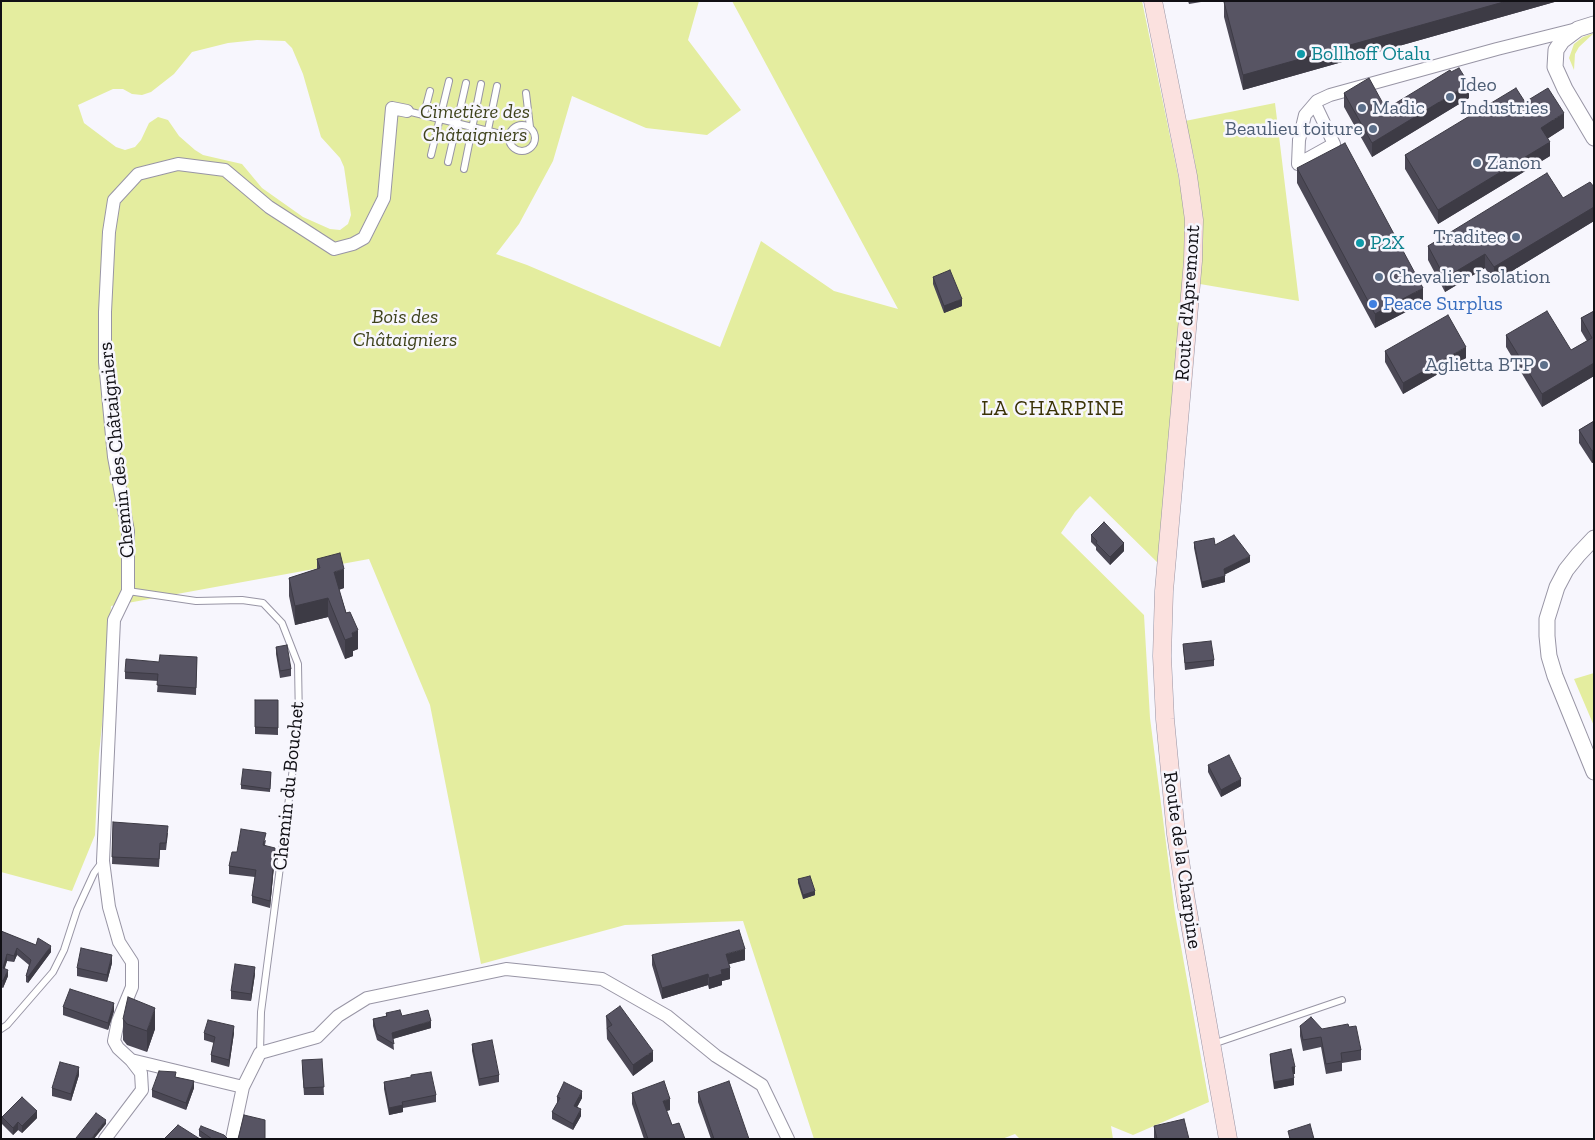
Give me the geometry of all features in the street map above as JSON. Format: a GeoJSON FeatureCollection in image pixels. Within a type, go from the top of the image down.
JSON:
{"type":"FeatureCollection","features":[{"type":"Feature","properties":{"kind":"main road","name":"Route d'Apremont"},"geometry":{"type":"LineString","coordinates":[[1152,1],[1188,176],[1194,220],[1193,261],[1166,578]]}},
{"type":"Feature","properties":{"kind":"main road","name":"Route de la Charpine"},"geometry":{"type":"LineString","coordinates":[[1166,578],[1162,656],[1168,749],[1178,844],[1228,1139]]}},
{"type":"Feature","properties":{"kind":"street"},"geometry":{"type":"LineString","coordinates":[[1315,104],[1317,101],[1330,95],[1594,24]]}},
{"type":"Feature","properties":{"kind":"street"},"geometry":{"type":"LineString","coordinates":[[1578,29],[1566,37],[1556,50],[1554,67],[1594,138]]}},
{"type":"Feature","properties":{"kind":"street","name":"Chemin des Châtaigniers"},"geometry":{"type":"LineString","coordinates":[[105,1139],[142,1090],[140,1073],[114,1042],[118,1021],[132,987],[132,962],[119,942],[109,907],[103,861],[114,620],[128,591],[128,532],[114,457],[105,362],[105,312],[109,232],[114,200],[138,174],[178,164],[225,170],[269,207],[334,249],[353,244],[364,238],[384,198],[392,108],[407,111]]}},
{"type":"Feature","properties":{"kind":"street"},"geometry":{"type":"LineString","coordinates":[[1594,538],[1578,555],[1557,587],[1548,619],[1547,636],[1549,656],[1555,676],[1594,772]]}},
{"type":"Feature","properties":{"kind":"street"},"geometry":{"type":"LineString","coordinates":[[232,1139],[242,1087],[260,1053],[317,1036],[338,1016],[367,998],[506,969],[602,979],[668,1016],[716,1056],[762,1085],[788,1139]]}},
{"type":"Feature","properties":{"kind":"street"},"geometry":{"type":"LineString","coordinates":[[131,1060],[242,1087]]}},
{"type":"Feature","properties":{"kind":"lane"},"geometry":{"type":"LineString","coordinates":[[431,155],[448,81]]}},
{"type":"Feature","properties":{"kind":"lane"},"geometry":{"type":"LineString","coordinates":[[448,162],[466,83]]}},
{"type":"Feature","properties":{"kind":"lane"},"geometry":{"type":"LineString","coordinates":[[464,169],[481,84]]}},
{"type":"Feature","properties":{"kind":"lane"},"geometry":{"type":"LineString","coordinates":[[488,130],[497,86]]}},
{"type":"Feature","properties":{"kind":"lane"},"geometry":{"type":"LineString","coordinates":[[424,114],[430,91]]}},
{"type":"Feature","properties":{"kind":"lane"},"geometry":{"type":"LineString","coordinates":[[526,93],[530,127],[536,136],[536,141],[530,150],[525,152],[515,150],[511,146],[509,136],[515,127],[525,125],[530,127]]}},
{"type":"Feature","properties":{"kind":"lane"},"geometry":{"type":"LineString","coordinates":[[407,111],[509,136]]}},
{"type":"Feature","properties":{"kind":"lane","name":"Chemin du Bouchet"},"geometry":{"type":"LineString","coordinates":[[128,591],[196,601],[242,600],[263,604],[282,623],[298,664],[299,722],[261,1012],[260,1053]]}},
{"type":"Feature","properties":{"kind":"lane"},"geometry":{"type":"LineString","coordinates":[[1,1029],[7,1026],[53,972],[64,950],[77,910],[94,873],[103,861]]}},
{"type":"Feature","properties":{"kind":"lane"},"geometry":{"type":"LineString","coordinates":[[1211,1044],[1342,1000]]}},
{"type":"Feature","properties":{"kind":"green space"},"geometry":{"type":"Polygon","coordinates":[[[1,1],[699,1],[688,40],[741,110],[707,135],[646,128],[572,96],[553,161],[519,224],[496,254],[527,265],[720,347],[761,241],[834,291],[898,309],[732,1],[1142,1],[1185,212],[1187,246],[1160,565],[1090,496],[1075,512],[1061,533],[1144,615],[1150,718],[1175,913],[1209,1102],[1133,1135],[1111,1126],[1113,1139],[1020,1139],[1015,1134],[1002,1139],[814,1139],[743,921],[625,925],[481,964],[430,705],[369,559],[111,606],[99,754],[95,835],[72,891],[1,872],[1,1]],[[257,40],[228,43],[192,52],[174,74],[151,92],[142,95],[132,94],[123,89],[113,89],[78,105],[84,123],[116,147],[125,150],[135,147],[141,140],[149,123],[158,117],[168,120],[179,136],[195,150],[203,155],[242,164],[262,188],[303,217],[330,229],[340,230],[348,224],[351,215],[344,167],[340,158],[321,137],[303,74],[292,48],[285,41],[257,40]]]}},
{"type":"Feature","properties":{"kind":"green space"},"geometry":{"type":"Polygon","coordinates":[[[1594,33],[1579,47],[1575,54],[1574,70],[1569,58],[1574,44],[1583,37],[1594,33]]]}},
{"type":"Feature","properties":{"kind":"green space"},"geometry":{"type":"Polygon","coordinates":[[[1275,103],[1299,301],[1200,284],[1202,252],[1201,203],[1194,157],[1185,121],[1275,103]]]}},
{"type":"Feature","properties":{"kind":"green space"},"geometry":{"type":"Polygon","coordinates":[[[1594,673],[1594,726],[1574,679],[1594,673]]]}},
{"type":"Feature","properties":{"kind":"building","name":"Bollhoff Otalu"},"geometry":{"type":"Polygon","coordinates":[[[1507,1],[1243,75],[1224,2],[1507,1]]]}},
{"type":"Feature","properties":{"kind":"building"},"geometry":{"type":"Polygon","coordinates":[[[1459,68],[1469,84],[1372,143],[1344,93],[1369,78],[1386,109],[1450,70],[1451,72],[1459,68]]]}},
{"type":"Feature","properties":{"kind":"building","name":"Zanon"},"geometry":{"type":"Polygon","coordinates":[[[1516,88],[1525,102],[1548,88],[1564,113],[1541,128],[1550,142],[1438,210],[1405,155],[1516,88]]]}},
{"type":"Feature","properties":{"kind":"building","name":"P2X"},"geometry":{"type":"Polygon","coordinates":[[[1345,143],[1423,288],[1375,314],[1297,168],[1345,143]]]}},
{"type":"Feature","properties":{"kind":"building","name":"Traditec"},"geometry":{"type":"Polygon","coordinates":[[[1547,173],[1563,198],[1590,182],[1594,187],[1594,207],[1494,267],[1485,254],[1445,278],[1428,246],[1547,173]]]}},
{"type":"Feature","properties":{"kind":"building"},"geometry":{"type":"Polygon","coordinates":[[[950,270],[962,299],[944,306],[933,277],[950,270]]]}},
{"type":"Feature","properties":{"kind":"building","name":"Aglietta BTP"},"geometry":{"type":"Polygon","coordinates":[[[1547,311],[1571,350],[1592,338],[1581,318],[1594,311],[1594,363],[1542,394],[1506,335],[1547,311]]]}},
{"type":"Feature","properties":{"kind":"building"},"geometry":{"type":"Polygon","coordinates":[[[1448,315],[1466,347],[1403,383],[1385,351],[1448,315]]]}},
{"type":"Feature","properties":{"kind":"building"},"geometry":{"type":"Polygon","coordinates":[[[1594,421],[1594,450],[1592,451],[1579,430],[1594,421]]]}},
{"type":"Feature","properties":{"kind":"building"},"geometry":{"type":"Polygon","coordinates":[[[1104,522],[1124,543],[1110,557],[1091,535],[1104,522]]]}},
{"type":"Feature","properties":{"kind":"building"},"geometry":{"type":"Polygon","coordinates":[[[1234,535],[1250,556],[1224,569],[1225,576],[1202,582],[1194,542],[1214,538],[1215,545],[1234,535]]]}},
{"type":"Feature","properties":{"kind":"building"},"geometry":{"type":"Polygon","coordinates":[[[340,553],[344,569],[334,572],[346,613],[350,612],[358,630],[352,633],[353,637],[345,640],[328,598],[295,606],[289,578],[320,568],[317,559],[340,553]]]}},
{"type":"Feature","properties":{"kind":"building"},"geometry":{"type":"Polygon","coordinates":[[[1211,641],[1214,660],[1185,663],[1183,644],[1211,641]]]}},
{"type":"Feature","properties":{"kind":"building"},"geometry":{"type":"Polygon","coordinates":[[[287,645],[291,669],[280,671],[276,647],[287,645]]]}},
{"type":"Feature","properties":{"kind":"building"},"geometry":{"type":"Polygon","coordinates":[[[160,655],[197,657],[196,688],[157,685],[158,674],[125,672],[126,659],[159,662],[160,655]]]}},
{"type":"Feature","properties":{"kind":"building"},"geometry":{"type":"Polygon","coordinates":[[[255,700],[278,700],[278,728],[255,727],[255,700]]]}},
{"type":"Feature","properties":{"kind":"building"},"geometry":{"type":"Polygon","coordinates":[[[1229,755],[1241,779],[1221,790],[1208,765],[1229,755]]]}},
{"type":"Feature","properties":{"kind":"building"},"geometry":{"type":"Polygon","coordinates":[[[243,769],[271,772],[270,789],[241,785],[243,769]]]}},
{"type":"Feature","properties":{"kind":"building"},"geometry":{"type":"Polygon","coordinates":[[[113,822],[168,826],[166,843],[160,843],[159,859],[112,857],[113,822]]]}},
{"type":"Feature","properties":{"kind":"building"},"geometry":{"type":"Polygon","coordinates":[[[241,829],[266,833],[263,845],[275,848],[270,901],[252,896],[256,870],[229,866],[232,852],[237,852],[241,829]]]}},
{"type":"Feature","properties":{"kind":"building"},"geometry":{"type":"Polygon","coordinates":[[[810,876],[815,891],[803,895],[798,879],[810,876]]]}},
{"type":"Feature","properties":{"kind":"building"},"geometry":{"type":"Polygon","coordinates":[[[739,930],[745,949],[726,954],[730,968],[721,970],[722,974],[709,978],[708,974],[662,988],[652,955],[739,930]]]}},
{"type":"Feature","properties":{"kind":"building"},"geometry":{"type":"Polygon","coordinates":[[[1,931],[36,945],[38,938],[51,946],[28,977],[26,976],[31,960],[17,948],[14,956],[7,954],[3,968],[8,970],[3,981],[1,980],[1,931]]]}},
{"type":"Feature","properties":{"kind":"building"},"geometry":{"type":"Polygon","coordinates":[[[81,948],[112,955],[107,975],[77,968],[81,948]]]}},
{"type":"Feature","properties":{"kind":"building"},"geometry":{"type":"Polygon","coordinates":[[[235,964],[255,967],[251,994],[231,991],[235,964]]]}},
{"type":"Feature","properties":{"kind":"building"},"geometry":{"type":"Polygon","coordinates":[[[70,989],[114,1003],[108,1023],[63,1007],[70,989]]]}},
{"type":"Feature","properties":{"kind":"building"},"geometry":{"type":"Polygon","coordinates":[[[128,997],[155,1008],[147,1031],[127,1024],[123,1019],[128,997]]]}},
{"type":"Feature","properties":{"kind":"building"},"geometry":{"type":"Polygon","coordinates":[[[620,1006],[653,1051],[633,1065],[607,1028],[612,1025],[606,1016],[620,1006]]]}},
{"type":"Feature","properties":{"kind":"building"},"geometry":{"type":"Polygon","coordinates":[[[400,1010],[402,1016],[428,1010],[431,1021],[392,1033],[394,1044],[377,1034],[373,1019],[387,1016],[386,1013],[400,1010]]]}},
{"type":"Feature","properties":{"kind":"building"},"geometry":{"type":"Polygon","coordinates":[[[1311,1017],[1322,1029],[1348,1024],[1349,1027],[1356,1026],[1361,1050],[1341,1053],[1342,1061],[1326,1064],[1321,1037],[1303,1040],[1300,1026],[1311,1017]]]}},
{"type":"Feature","properties":{"kind":"building"},"geometry":{"type":"Polygon","coordinates":[[[208,1020],[234,1026],[229,1060],[211,1055],[215,1037],[204,1033],[208,1020]]]}},
{"type":"Feature","properties":{"kind":"building"},"geometry":{"type":"Polygon","coordinates":[[[492,1040],[499,1075],[479,1079],[472,1044],[492,1040]]]}},
{"type":"Feature","properties":{"kind":"building"},"geometry":{"type":"Polygon","coordinates":[[[1291,1049],[1295,1067],[1292,1067],[1294,1078],[1274,1082],[1270,1054],[1291,1049]]]}},
{"type":"Feature","properties":{"kind":"building"},"geometry":{"type":"Polygon","coordinates":[[[322,1059],[324,1087],[304,1088],[302,1060],[322,1059]]]}},
{"type":"Feature","properties":{"kind":"building"},"geometry":{"type":"Polygon","coordinates":[[[60,1062],[79,1067],[71,1094],[52,1088],[60,1062]]]}},
{"type":"Feature","properties":{"kind":"building"},"geometry":{"type":"Polygon","coordinates":[[[159,1071],[176,1072],[175,1077],[194,1081],[186,1103],[152,1090],[159,1071]]]}},
{"type":"Feature","properties":{"kind":"building"},"geometry":{"type":"Polygon","coordinates":[[[431,1072],[436,1095],[402,1102],[403,1105],[389,1108],[384,1082],[431,1072]]]}},
{"type":"Feature","properties":{"kind":"building"},"geometry":{"type":"Polygon","coordinates":[[[664,1081],[670,1099],[663,1101],[672,1125],[679,1123],[685,1139],[648,1139],[632,1093],[664,1081]]]}},
{"type":"Feature","properties":{"kind":"building"},"geometry":{"type":"Polygon","coordinates":[[[729,1081],[749,1139],[714,1139],[698,1092],[729,1081]]]}},
{"type":"Feature","properties":{"kind":"building"},"geometry":{"type":"Polygon","coordinates":[[[564,1082],[582,1091],[574,1106],[581,1109],[573,1124],[552,1112],[560,1098],[557,1097],[564,1082]]]}},
{"type":"Feature","properties":{"kind":"building"},"geometry":{"type":"Polygon","coordinates":[[[22,1097],[37,1111],[22,1126],[18,1122],[13,1128],[2,1117],[22,1097]]]}},
{"type":"Feature","properties":{"kind":"building"},"geometry":{"type":"Polygon","coordinates":[[[96,1113],[106,1120],[91,1139],[77,1139],[76,1138],[96,1113]]]}},
{"type":"Feature","properties":{"kind":"building"},"geometry":{"type":"Polygon","coordinates":[[[244,1115],[265,1120],[265,1139],[238,1139],[244,1115]]]}},
{"type":"Feature","properties":{"kind":"building"},"geometry":{"type":"Polygon","coordinates":[[[1184,1119],[1189,1139],[1157,1139],[1154,1126],[1184,1119]]]}},
{"type":"Feature","properties":{"kind":"building"},"geometry":{"type":"Polygon","coordinates":[[[1310,1124],[1314,1139],[1290,1139],[1288,1131],[1310,1124]]]}},
{"type":"Feature","properties":{"kind":"building"},"geometry":{"type":"Polygon","coordinates":[[[178,1125],[200,1139],[164,1139],[178,1125]]]}},
{"type":"Feature","properties":{"kind":"building"},"geometry":{"type":"Polygon","coordinates":[[[201,1126],[224,1135],[228,1139],[212,1139],[199,1130],[201,1126]]]}},
{"type":"Feature","properties":{"kind":"place","name":"Bollhoff Otalu"},"geometry":{"type":"Point","coordinates":[1301,54]}},
{"type":"Feature","properties":{"kind":"place","name":"Ideo Industries"},"geometry":{"type":"Point","coordinates":[1450,97]}},
{"type":"Feature","properties":{"kind":"place","name":"Madic"},"geometry":{"type":"Point","coordinates":[1362,108]}},
{"type":"Feature","properties":{"kind":"place","name":"Beaulieu toiture"},"geometry":{"type":"Point","coordinates":[1373,129]}},
{"type":"Feature","properties":{"kind":"place","name":"Zanon"},"geometry":{"type":"Point","coordinates":[1477,163]}},
{"type":"Feature","properties":{"kind":"place","name":"Traditec"},"geometry":{"type":"Point","coordinates":[1516,237]}},
{"type":"Feature","properties":{"kind":"place","name":"P2X"},"geometry":{"type":"Point","coordinates":[1360,243]}},
{"type":"Feature","properties":{"kind":"place","name":"Chevalier Isolation"},"geometry":{"type":"Point","coordinates":[1379,277]}},
{"type":"Feature","properties":{"kind":"place","name":"Peace Surplus"},"geometry":{"type":"Point","coordinates":[1373,304]}},
{"type":"Feature","properties":{"kind":"place","name":"Aglietta BTP"},"geometry":{"type":"Point","coordinates":[1544,365]}},
{"type":"Feature","properties":{"kind":"district","name":"LA CHARPINE"},"geometry":{"type":"Point","coordinates":[1053,409]}},
{"type":"Feature","properties":{"kind":"park label","name":"Cimetière des Châtaigniers"},"geometry":{"type":"Point","coordinates":[475,124]}},
{"type":"Feature","properties":{"kind":"park label","name":"Bois des Châtaigniers"},"geometry":{"type":"Point","coordinates":[405,328]}}]}
